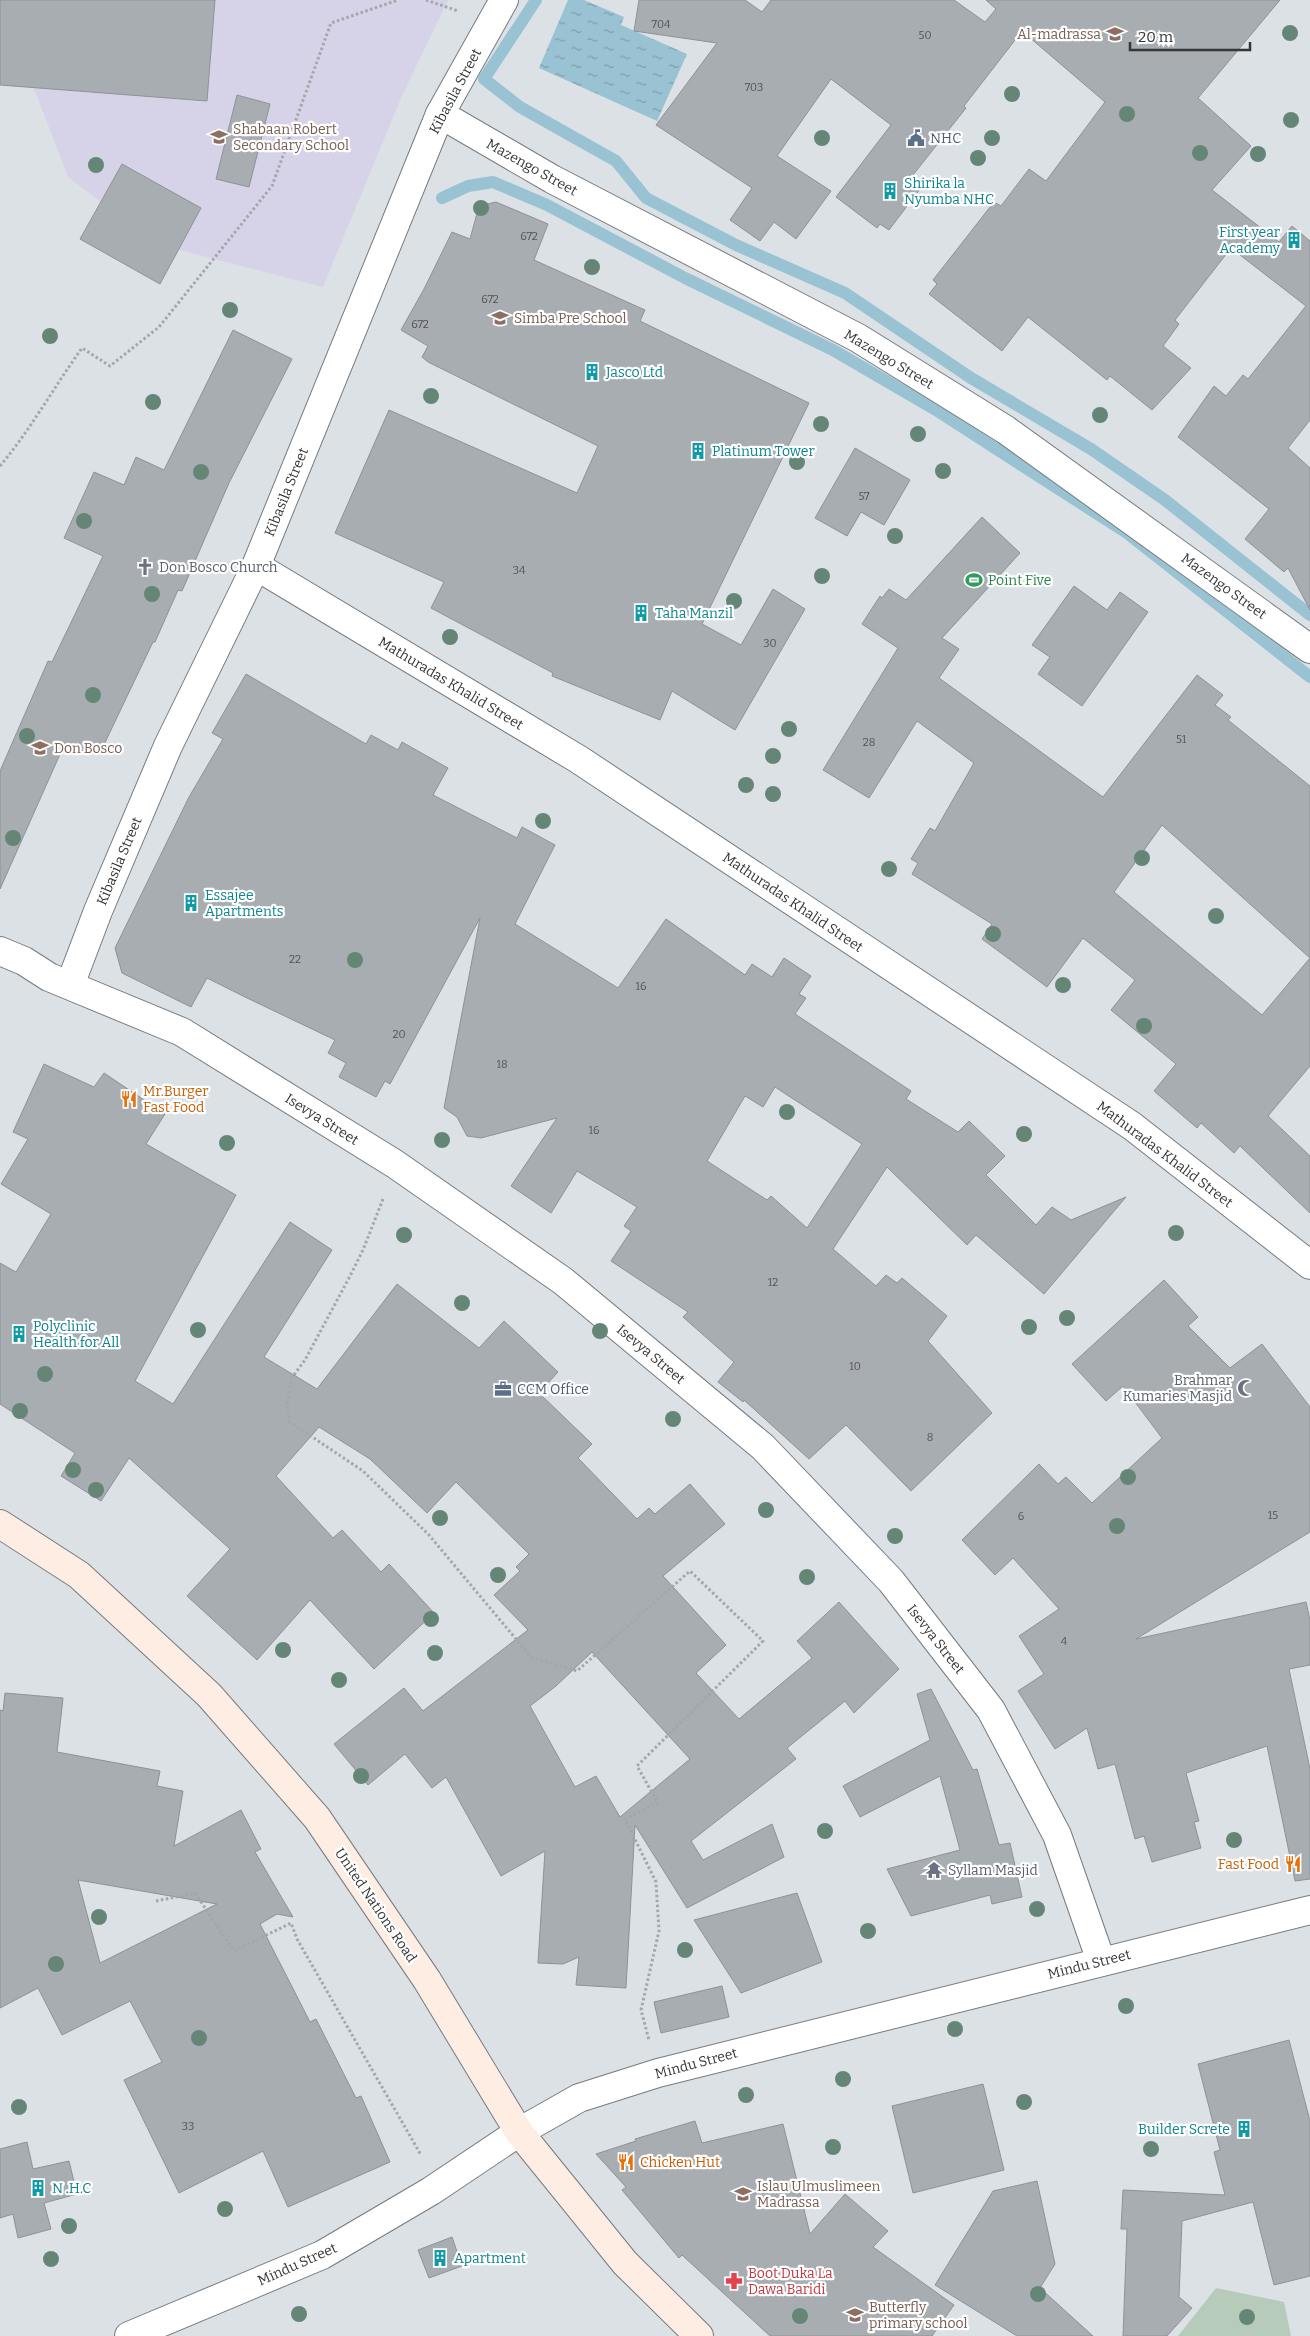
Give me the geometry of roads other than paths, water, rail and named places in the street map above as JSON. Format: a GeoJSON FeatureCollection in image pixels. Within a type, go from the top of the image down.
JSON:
{"type":"FeatureCollection","features":[{"type":"Feature","properties":{"kind":"street","name":"Kibasila Street"},"geometry":{"type":"LineString","coordinates":[[70,985],[98,911],[168,746],[203,670],[256,566],[440,114],[504,0]]}},
{"type":"Feature","properties":{"kind":"street","name":"Mazengo Street"},"geometry":{"type":"LineString","coordinates":[[440,114],[552,179],[866,344],[1006,430],[1310,649]]}},
{"type":"Feature","properties":{"kind":"street","name":"Mathuradas Khalid Street"},"geometry":{"type":"LineString","coordinates":[[256,566],[578,759],[1132,1126],[1310,1265]]}},
{"type":"Feature","properties":{"kind":"street","name":"Isevya Street"},"geometry":{"type":"LineString","coordinates":[[0,951],[24,961],[49,977],[182,1032],[395,1164],[563,1281],[763,1447],[891,1581],[991,1710],[1058,1835],[1101,1961]]}},
{"type":"Feature","properties":{"kind":"street","name":"United Nations Road"},"geometry":{"type":"LineString","coordinates":[[0,1524],[79,1575],[209,1695],[318,1818],[427,1980],[520,2132],[625,2263],[699,2336]]}},
{"type":"Feature","properties":{"kind":"street","name":"Mindu Street"},"geometry":{"type":"LineString","coordinates":[[129,2336],[322,2255],[439,2186],[520,2132],[579,2098],[658,2072],[1310,1910]]}},
{"type":"Feature","properties":{"kind":"water"},"geometry":{"type":"Polygon","coordinates":[[[568,0],[584,0],[624,17],[621,25],[687,54],[657,121],[539,68],[568,0]]]}},
{"type":"Feature","properties":{"kind":"waterway"},"geometry":{"type":"LineString","coordinates":[[536,0],[484,79],[520,107],[616,161],[646,198],[736,245],[845,293],[971,378],[1091,449],[1165,500],[1310,615]]}},
{"type":"Feature","properties":{"kind":"waterway"},"geometry":{"type":"LineString","coordinates":[[442,198],[468,186],[493,182],[547,205],[685,278],[833,350],[936,410],[1127,533],[1310,677]]}},
{"type":"Feature","properties":{"kind":"place","name":"Al-madrassa"},"geometry":{"type":"Point","coordinates":[1115,34]}},
{"type":"Feature","properties":{"kind":"place","name":"Shabaan Robert Secondary School"},"geometry":{"type":"Point","coordinates":[219,137]}},
{"type":"Feature","properties":{"kind":"place","name":"NHC"},"geometry":{"type":"Point","coordinates":[916,138]}},
{"type":"Feature","properties":{"kind":"place","name":"Shirika la Nyumba NHC"},"geometry":{"type":"Point","coordinates":[890,191]}},
{"type":"Feature","properties":{"kind":"place","name":"First year Academy"},"geometry":{"type":"Point","coordinates":[1294,240]}},
{"type":"Feature","properties":{"kind":"place","name":"Simba Pre School"},"geometry":{"type":"Point","coordinates":[500,318]}},
{"type":"Feature","properties":{"kind":"place","name":"Jasco Ltd"},"geometry":{"type":"Point","coordinates":[592,372]}},
{"type":"Feature","properties":{"kind":"place","name":"Platinum Tower"},"geometry":{"type":"Point","coordinates":[698,451]}},
{"type":"Feature","properties":{"kind":"place","name":"Don Bosco Church"},"geometry":{"type":"Point","coordinates":[145,567]}},
{"type":"Feature","properties":{"kind":"place","name":"Point Five"},"geometry":{"type":"Point","coordinates":[974,580]}},
{"type":"Feature","properties":{"kind":"place","name":"Taha Manzil"},"geometry":{"type":"Point","coordinates":[641,613]}},
{"type":"Feature","properties":{"kind":"place","name":"Don Bosco"},"geometry":{"type":"Point","coordinates":[40,748]}},
{"type":"Feature","properties":{"kind":"place","name":"Essajee Apartments"},"geometry":{"type":"Point","coordinates":[191,903]}},
{"type":"Feature","properties":{"kind":"place","name":"Mr.Burger Fast Food"},"geometry":{"type":"Point","coordinates":[129,1099]}},
{"type":"Feature","properties":{"kind":"place","name":"Polyclinic Health for All"},"geometry":{"type":"Point","coordinates":[19,1334]}},
{"type":"Feature","properties":{"kind":"place","name":"Brahmar Kumaries Masjid"},"geometry":{"type":"Point","coordinates":[1246,1388]}},
{"type":"Feature","properties":{"kind":"place","name":"CCM Office"},"geometry":{"type":"Point","coordinates":[503,1389]}},
{"type":"Feature","properties":{"kind":"place","name":"Fast Food"},"geometry":{"type":"Point","coordinates":[1293,1864]}},
{"type":"Feature","properties":{"kind":"place","name":"Syllam Masjid"},"geometry":{"type":"Point","coordinates":[934,1870]}},
{"type":"Feature","properties":{"kind":"place","name":"Builder Screte"},"geometry":{"type":"Point","coordinates":[1244,2129]}},
{"type":"Feature","properties":{"kind":"place","name":"Chicken Hut"},"geometry":{"type":"Point","coordinates":[626,2162]}},
{"type":"Feature","properties":{"kind":"place","name":"N .H.C"},"geometry":{"type":"Point","coordinates":[38,2188]}},
{"type":"Feature","properties":{"kind":"place","name":"Islau Ulmuslimeen Madrassa"},"geometry":{"type":"Point","coordinates":[743,2194]}},
{"type":"Feature","properties":{"kind":"place","name":"Apartment"},"geometry":{"type":"Point","coordinates":[440,2258]}},
{"type":"Feature","properties":{"kind":"place","name":"Boot Duka La Dawa Baridi"},"geometry":{"type":"Point","coordinates":[734,2281]}},
{"type":"Feature","properties":{"kind":"place","name":"Butterfly primary school"},"geometry":{"type":"Point","coordinates":[855,2315]}}]}
